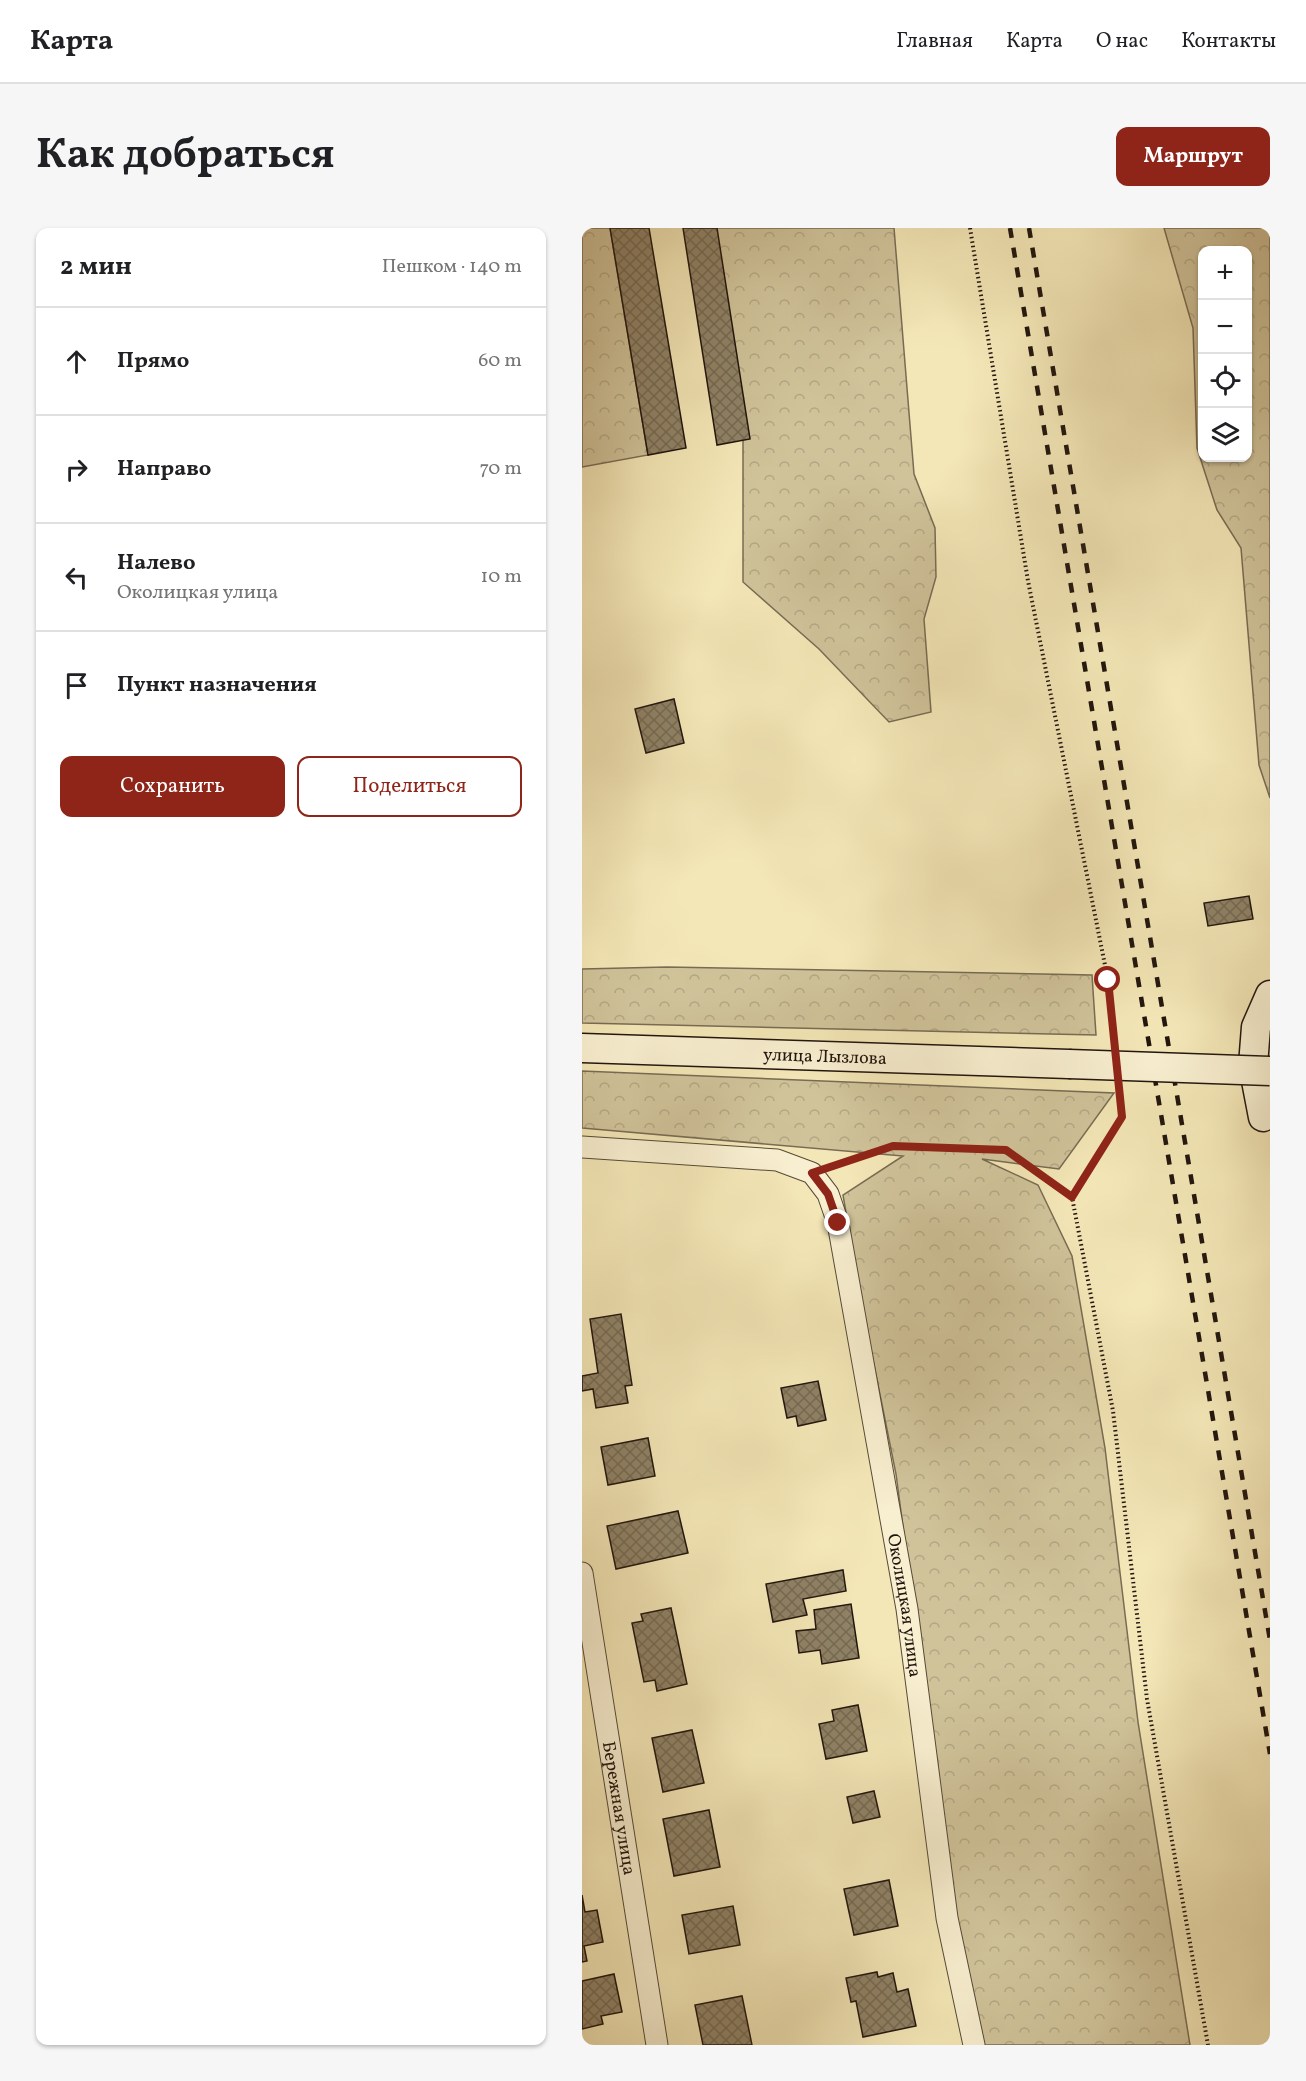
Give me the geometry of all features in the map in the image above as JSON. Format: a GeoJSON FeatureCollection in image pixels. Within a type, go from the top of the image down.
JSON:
{"type":"FeatureCollection","features":[{"type":"Feature","properties":{"kind":"main road"},"geometry":{"type":"LineString","coordinates":[[1267,1123],[1252,1065],[1256,1027],[1270,995]]}},
{"type":"Feature","properties":{"kind":"main road","name":"улица Лызлова"},"geometry":{"type":"LineString","coordinates":[[582,1048],[1270,1071]]}},
{"type":"Feature","properties":{"kind":"street"},"geometry":{"type":"LineString","coordinates":[[582,1146],[777,1160],[812,1173]]}},
{"type":"Feature","properties":{"kind":"street","name":"Околицкая улица"},"geometry":{"type":"LineString","coordinates":[[812,1173],[828,1194],[838,1223],[908,1609],[947,1918],[974,2045]]}},
{"type":"Feature","properties":{"kind":"street","name":"Бережная улица"},"geometry":{"type":"LineString","coordinates":[[582,1573],[657,2045]]}},
{"type":"Feature","properties":{"kind":"path"},"geometry":{"type":"LineString","coordinates":[[970,228],[1028,581],[1108,980],[1115,1048]]}},
{"type":"Feature","properties":{"kind":"path"},"geometry":{"type":"LineString","coordinates":[[1118,1083],[1122,1117],[1072,1197],[1113,1411],[1147,1699],[1208,2045]]}},
{"type":"Feature","properties":{"kind":"path"},"geometry":{"type":"LineString","coordinates":[[812,1173],[893,1146],[1006,1150],[1072,1197]]}},
{"type":"Feature","properties":{"kind":"green space"},"geometry":{"type":"Polygon","coordinates":[[[582,228],[610,228],[648,455],[582,467],[582,228]]]}},
{"type":"Feature","properties":{"kind":"green space"},"geometry":{"type":"Polygon","coordinates":[[[709,228],[894,228],[914,474],[935,528],[936,577],[924,619],[931,712],[889,722],[819,649],[743,582],[743,436],[709,228]]]}},
{"type":"Feature","properties":{"kind":"green space"},"geometry":{"type":"Polygon","coordinates":[[[1164,228],[1270,228],[1270,798],[1259,765],[1241,548],[1217,510],[1202,462],[1252,462],[1252,246],[1198,246],[1198,451],[1193,328],[1164,228]]]}},
{"type":"Feature","properties":{"kind":"green space"},"geometry":{"type":"Polygon","coordinates":[[[667,967],[1092,975],[1096,1035],[582,1023],[582,969],[667,967]]]}},
{"type":"Feature","properties":{"kind":"green space"},"geometry":{"type":"Polygon","coordinates":[[[582,1071],[1114,1093],[1059,1169],[982,1159],[1038,1185],[1072,1256],[1105,1448],[1138,1722],[1190,2045],[973,2045],[946,1894],[938,1766],[918,1640],[896,1474],[861,1300],[843,1195],[903,1156],[582,1128],[582,1071]]]}},
{"type":"Feature","properties":{"kind":"building"},"geometry":{"type":"Polygon","coordinates":[[[610,228],[649,228],[686,448],[648,455],[610,228]]]}},
{"type":"Feature","properties":{"kind":"building"},"geometry":{"type":"Polygon","coordinates":[[[683,228],[717,228],[750,439],[717,445],[683,228]]]}},
{"type":"Feature","properties":{"kind":"building"},"geometry":{"type":"Polygon","coordinates":[[[674,699],[684,743],[646,753],[635,709],[674,699]]]}},
{"type":"Feature","properties":{"kind":"building"},"geometry":{"type":"Polygon","coordinates":[[[1249,896],[1253,919],[1208,926],[1204,903],[1249,896]]]}},
{"type":"Feature","properties":{"kind":"building"},"geometry":{"type":"Polygon","coordinates":[[[621,1314],[632,1385],[625,1386],[628,1403],[596,1408],[593,1389],[582,1391],[582,1376],[598,1373],[590,1319],[621,1314]]]}},
{"type":"Feature","properties":{"kind":"building"},"geometry":{"type":"Polygon","coordinates":[[[818,1381],[826,1420],[798,1426],[796,1416],[787,1418],[781,1388],[818,1381]]]}},
{"type":"Feature","properties":{"kind":"building"},"geometry":{"type":"Polygon","coordinates":[[[648,1438],[655,1476],[608,1485],[601,1447],[648,1438]]]}},
{"type":"Feature","properties":{"kind":"building"},"geometry":{"type":"Polygon","coordinates":[[[678,1511],[688,1553],[616,1569],[607,1526],[678,1511]]]}},
{"type":"Feature","properties":{"kind":"building"},"geometry":{"type":"Polygon","coordinates":[[[843,1570],[846,1591],[803,1599],[807,1615],[773,1622],[766,1584],[843,1570]]]}},
{"type":"Feature","properties":{"kind":"building"},"geometry":{"type":"Polygon","coordinates":[[[851,1604],[859,1658],[822,1664],[820,1650],[799,1653],[796,1631],[816,1629],[814,1610],[851,1604]]]}},
{"type":"Feature","properties":{"kind":"building"},"geometry":{"type":"Polygon","coordinates":[[[671,1608],[687,1684],[657,1691],[655,1680],[644,1682],[632,1623],[643,1621],[641,1614],[671,1608]]]}},
{"type":"Feature","properties":{"kind":"building"},"geometry":{"type":"Polygon","coordinates":[[[858,1705],[867,1751],[826,1759],[819,1724],[834,1721],[832,1710],[858,1705]]]}},
{"type":"Feature","properties":{"kind":"building"},"geometry":{"type":"Polygon","coordinates":[[[692,1730],[704,1783],[663,1792],[652,1738],[692,1730]]]}},
{"type":"Feature","properties":{"kind":"building"},"geometry":{"type":"Polygon","coordinates":[[[874,1791],[880,1817],[853,1823],[847,1797],[874,1791]]]}},
{"type":"Feature","properties":{"kind":"building"},"geometry":{"type":"Polygon","coordinates":[[[709,1810],[720,1867],[674,1876],[663,1819],[709,1810]]]}},
{"type":"Feature","properties":{"kind":"building"},"geometry":{"type":"Polygon","coordinates":[[[889,1880],[898,1926],[854,1935],[844,1889],[889,1880]]]}},
{"type":"Feature","properties":{"kind":"building"},"geometry":{"type":"Polygon","coordinates":[[[582,1895],[585,1912],[597,1910],[603,1942],[584,1946],[587,1961],[582,1962],[582,1895]]]}},
{"type":"Feature","properties":{"kind":"building"},"geometry":{"type":"Polygon","coordinates":[[[733,1906],[740,1945],[689,1954],[682,1915],[733,1906]]]}},
{"type":"Feature","properties":{"kind":"building"},"geometry":{"type":"Polygon","coordinates":[[[877,1972],[878,1977],[893,1973],[897,1992],[908,1989],[916,2026],[863,2037],[856,2001],[851,2002],[846,1978],[877,1972]]]}},
{"type":"Feature","properties":{"kind":"building"},"geometry":{"type":"Polygon","coordinates":[[[614,1974],[622,2012],[601,2016],[603,2024],[582,2029],[582,1981],[614,1974]]]}},
{"type":"Feature","properties":{"kind":"building"},"geometry":{"type":"Polygon","coordinates":[[[742,1996],[752,2045],[703,2045],[695,2005],[742,1996]]]}},
{"type":"Feature","properties":{"kind":"railway"},"geometry":{"type":"LineString","coordinates":[[1010,228],[1270,1754]]}},
{"type":"Feature","properties":{"kind":"railway"},"geometry":{"type":"LineString","coordinates":[[1029,228],[1270,1640]]}},
{"type":"Feature","properties":{"kind":"route"},"geometry":{"type":"LineString","coordinates":[[838,1223],[828,1194],[812,1173],[893,1146],[1006,1150],[1072,1197],[1122,1117],[1108,980]]}}]}
